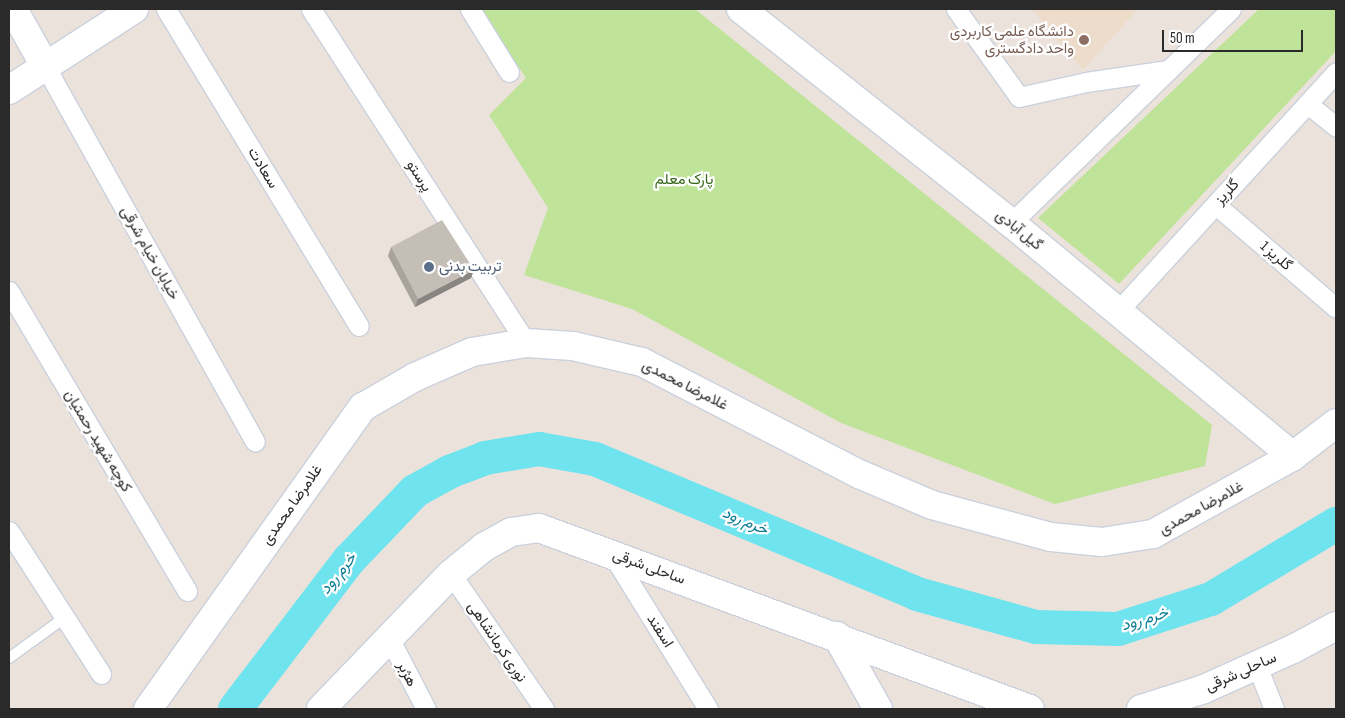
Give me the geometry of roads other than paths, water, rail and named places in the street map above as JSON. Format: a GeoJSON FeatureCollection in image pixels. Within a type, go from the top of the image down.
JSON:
{"type":"FeatureCollection","features":[{"type":"Feature","properties":{"kind":"main road"},"geometry":{"type":"LineString","coordinates":[[13,9],[45,66]]}},
{"type":"Feature","properties":{"kind":"main road"},"geometry":{"type":"LineString","coordinates":[[9,90],[134,9]]}},
{"type":"Feature","properties":{"kind":"main road","name":"گیل آبادی"},"geometry":{"type":"LineString","coordinates":[[741,9],[1011,223],[1293,456]]}},
{"type":"Feature","properties":{"kind":"main road","name":"غلامرضا محمدی"},"geometry":{"type":"LineString","coordinates":[[148,709],[363,407],[415,377],[472,352],[526,343],[573,346],[642,362],[858,474],[932,504],[1051,537],[1102,542],[1154,534],[1293,456],[1336,423]]}},
{"type":"Feature","properties":{"kind":"main road","name":"ساحلی شرقی"},"geometry":{"type":"LineString","coordinates":[[321,709],[451,574],[484,547],[511,532],[539,528],[837,636],[1030,709]]}},
{"type":"Feature","properties":{"kind":"main road","name":"ساحلی شرقی"},"geometry":{"type":"LineString","coordinates":[[1141,709],[1204,689],[1257,666],[1336,626]]}},
{"type":"Feature","properties":{"kind":"main road"},"geometry":{"type":"LineString","coordinates":[[837,636],[878,709]]}},
{"type":"Feature","properties":{"kind":"street","name":"سعادت"},"geometry":{"type":"LineString","coordinates":[[166,9],[359,326]]}},
{"type":"Feature","properties":{"kind":"street","name":"پرستو"},"geometry":{"type":"LineString","coordinates":[[311,9],[526,343]]}},
{"type":"Feature","properties":{"kind":"street"},"geometry":{"type":"LineString","coordinates":[[470,9],[509,72]]}},
{"type":"Feature","properties":{"kind":"street"},"geometry":{"type":"LineString","coordinates":[[956,9],[1019,97],[1086,82],[1168,70]]}},
{"type":"Feature","properties":{"kind":"street"},"geometry":{"type":"LineString","coordinates":[[1011,223],[1231,9]]}},
{"type":"Feature","properties":{"kind":"street","name":"خیابان خیام شرقی"},"geometry":{"type":"LineString","coordinates":[[45,66],[255,441]]}},
{"type":"Feature","properties":{"kind":"street","name":"گلریز"},"geometry":{"type":"LineString","coordinates":[[1118,312],[1336,72]]}},
{"type":"Feature","properties":{"kind":"street"},"geometry":{"type":"LineString","coordinates":[[1308,104],[1336,128]]}},
{"type":"Feature","properties":{"kind":"street","name":"گلریز 1"},"geometry":{"type":"LineString","coordinates":[[1216,205],[1336,308]]}},
{"type":"Feature","properties":{"kind":"street","name":"کوچه شهید رحمتیان"},"geometry":{"type":"LineString","coordinates":[[9,292],[187,591]]}},
{"type":"Feature","properties":{"kind":"street"},"geometry":{"type":"LineString","coordinates":[[9,531],[101,674]]}},
{"type":"Feature","properties":{"kind":"street","name":"اسفند"},"geometry":{"type":"LineString","coordinates":[[612,554],[708,709]]}},
{"type":"Feature","properties":{"kind":"street","name":"نوری کرمانشاهی"},"geometry":{"type":"LineString","coordinates":[[451,574],[544,709]]}},
{"type":"Feature","properties":{"kind":"street","name":"هژبر"},"geometry":{"type":"LineString","coordinates":[[389,638],[426,709]]}},
{"type":"Feature","properties":{"kind":"street"},"geometry":{"type":"LineString","coordinates":[[1257,666],[1274,709]]}},
{"type":"Feature","properties":{"kind":"lane"},"geometry":{"type":"LineString","coordinates":[[9,658],[64,618]]}},
{"type":"Feature","properties":{"kind":"waterway","name":"خرم رود"},"geometry":{"type":"LineString","coordinates":[[235,709],[349,560],[415,491],[449,472],[485,458],[539,449],[595,459],[917,594],[1036,627],[1118,629],[1211,599],[1336,524]]}},
{"type":"Feature","properties":{"kind":"place","name":"دانشگاه علمی کاربردی واحد دادگستری"},"geometry":{"type":"Point","coordinates":[1084,40]}},
{"type":"Feature","properties":{"kind":"place","name":"تربیت بدنی"},"geometry":{"type":"Point","coordinates":[429,267]}},
{"type":"Feature","properties":{"kind":"park label","name":"پارک معلم"},"geometry":{"type":"Point","coordinates":[684,180]}}]}
